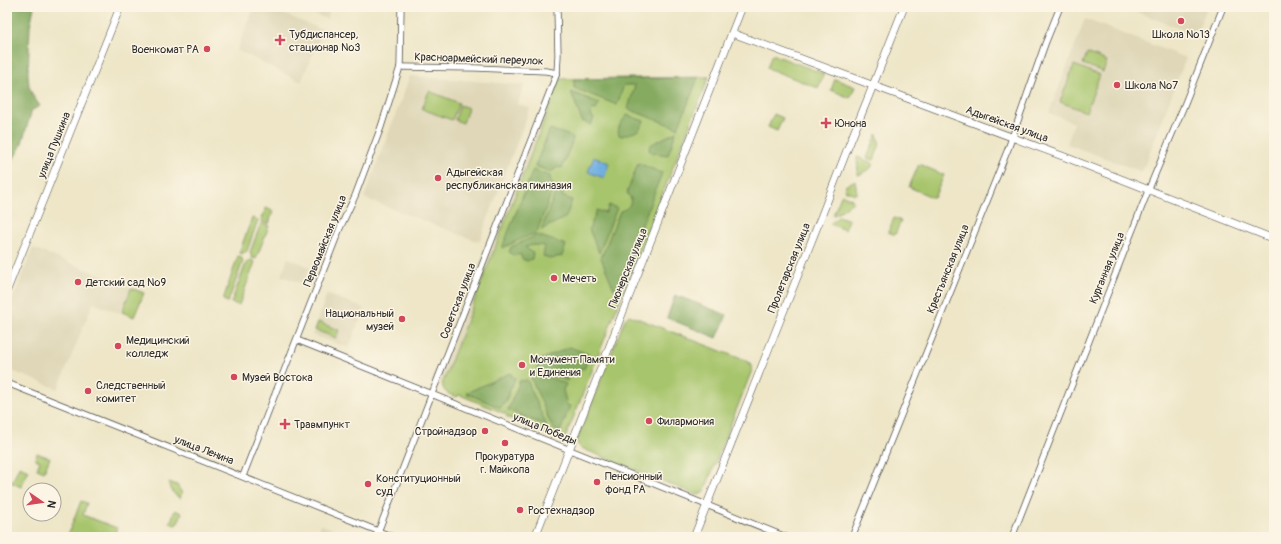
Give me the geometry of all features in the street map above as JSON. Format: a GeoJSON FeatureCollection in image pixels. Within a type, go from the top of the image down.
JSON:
{"type":"FeatureCollection","features":[{"type":"Feature","properties":{"kind":"main road","name":"улица Пушкина"},"geometry":{"type":"LineString","coordinates":[[7,290],[120,7]]}},
{"type":"Feature","properties":{"kind":"main road","name":"Пионерская улица"},"geometry":{"type":"LineString","coordinates":[[535,537],[742,7]]}},
{"type":"Feature","properties":{"kind":"main road","name":"Пролетарская улица"},"geometry":{"type":"LineString","coordinates":[[694,537],[823,212],[846,150],[904,7]]}},
{"type":"Feature","properties":{"kind":"main road","name":"Адыгейская улица"},"geometry":{"type":"LineString","coordinates":[[732,33],[1065,157],[1148,191],[1274,239]]}},
{"type":"Feature","properties":{"kind":"street","name":"Первомайская улица"},"geometry":{"type":"LineString","coordinates":[[243,476],[381,127],[400,67],[401,7]]}},
{"type":"Feature","properties":{"kind":"street","name":"Советская улица"},"geometry":{"type":"LineString","coordinates":[[377,534],[557,73],[557,7]]}},
{"type":"Feature","properties":{"kind":"street","name":"Крестьянская улица"},"geometry":{"type":"LineString","coordinates":[[852,537],[1012,138],[1045,44],[1060,7]]}},
{"type":"Feature","properties":{"kind":"street","name":"Курганная улица"},"geometry":{"type":"LineString","coordinates":[[1012,537],[1148,191],[1223,7]]}},
{"type":"Feature","properties":{"kind":"street","name":"Красноармейский переулок"},"geometry":{"type":"LineString","coordinates":[[400,67],[477,68],[546,71],[557,73]]}},
{"type":"Feature","properties":{"kind":"street","name":"улица Победы"},"geometry":{"type":"LineString","coordinates":[[297,340],[786,537]]}},
{"type":"Feature","properties":{"kind":"street","name":"улица Ленина"},"geometry":{"type":"LineString","coordinates":[[7,383],[243,476],[377,534],[393,537]]}},
{"type":"Feature","properties":{"kind":"shaded area","name":"Тубдиспансер, стационар №3"},"geometry":{"type":"Polygon","coordinates":[[[254,7],[266,7],[323,30],[301,82],[237,50],[254,7]]]}},
{"type":"Feature","properties":{"kind":"shaded area"},"geometry":{"type":"Polygon","coordinates":[[[297,7],[331,7],[327,19],[297,7]]]}},
{"type":"Feature","properties":{"kind":"shaded area","name":"Школа №13"},"geometry":{"type":"Polygon","coordinates":[[[1124,7],[1207,7],[1196,35],[1124,7]]]}},
{"type":"Feature","properties":{"kind":"shaded area","name":"Школа №7"},"geometry":{"type":"Polygon","coordinates":[[[1085,19],[1186,58],[1142,172],[1067,144],[1074,123],[1049,113],[1085,19]]]}},
{"type":"Feature","properties":{"kind":"shaded area","name":"Адыгейская республиканская гимназия"},"geometry":{"type":"Polygon","coordinates":[[[410,76],[524,85],[518,104],[530,108],[479,242],[364,198],[410,76]]]}},
{"type":"Feature","properties":{"kind":"shaded area"},"geometry":{"type":"Polygon","coordinates":[[[553,84],[565,88],[441,386],[431,382],[553,84]]]}},
{"type":"Feature","properties":{"kind":"shaded area"},"geometry":{"type":"Polygon","coordinates":[[[33,248],[130,287],[120,313],[93,303],[58,389],[7,369],[7,313],[33,248]]]}},
{"type":"Feature","properties":{"kind":"shaded area"},"geometry":{"type":"Polygon","coordinates":[[[288,258],[310,267],[304,284],[281,276],[288,258]]]}},
{"type":"Feature","properties":{"kind":"shaded area"},"geometry":{"type":"Polygon","coordinates":[[[327,294],[364,308],[349,348],[312,335],[327,294]]]}},
{"type":"Feature","properties":{"kind":"shaded area"},"geometry":{"type":"Polygon","coordinates":[[[321,524],[327,527],[354,537],[316,537],[321,524]]]}},
{"type":"Feature","properties":{"kind":"green space"},"geometry":{"type":"Polygon","coordinates":[[[13,7],[34,7],[30,27],[28,74],[29,86],[33,96],[40,106],[32,110],[21,146],[7,170],[7,23],[13,7]]]}},
{"type":"Feature","properties":{"kind":"green space"},"geometry":{"type":"Polygon","coordinates":[[[1087,53],[1107,61],[1103,72],[1083,64],[1087,53]]]}},
{"type":"Feature","properties":{"kind":"green space"},"geometry":{"type":"Polygon","coordinates":[[[772,54],[824,74],[818,88],[767,68],[772,54]]]}},
{"type":"Feature","properties":{"kind":"green space"},"geometry":{"type":"Polygon","coordinates":[[[1074,65],[1100,75],[1086,112],[1060,102],[1074,65]]]}},
{"type":"Feature","properties":{"kind":"green space"},"geometry":{"type":"Polygon","coordinates":[[[709,77],[564,441],[507,417],[506,414],[460,395],[456,397],[446,392],[443,388],[443,382],[560,79],[709,77]]]}},
{"type":"Feature","properties":{"kind":"green space"},"geometry":{"type":"Polygon","coordinates":[[[698,78],[678,128],[628,109],[635,85],[624,85],[617,105],[574,88],[574,79],[698,78]]]}},
{"type":"Feature","properties":{"kind":"green space"},"geometry":{"type":"Polygon","coordinates":[[[835,79],[855,87],[850,98],[831,90],[835,79]]]}},
{"type":"Feature","properties":{"kind":"green space"},"geometry":{"type":"Polygon","coordinates":[[[429,91],[459,103],[452,120],[422,109],[429,91]]]}},
{"type":"Feature","properties":{"kind":"green space"},"geometry":{"type":"Polygon","coordinates":[[[571,92],[599,103],[596,110],[592,109],[591,116],[594,118],[591,125],[582,121],[571,92]]]}},
{"type":"Feature","properties":{"kind":"green space"},"geometry":{"type":"Polygon","coordinates":[[[460,105],[468,108],[463,123],[455,120],[460,105]]]}},
{"type":"Feature","properties":{"kind":"green space"},"geometry":{"type":"Polygon","coordinates":[[[774,114],[783,118],[777,131],[768,127],[774,114]]]}},
{"type":"Feature","properties":{"kind":"green space"},"geometry":{"type":"Polygon","coordinates":[[[627,115],[644,121],[638,131],[622,136],[619,135],[618,129],[627,115]]]}},
{"type":"Feature","properties":{"kind":"green space"},"geometry":{"type":"Polygon","coordinates":[[[550,129],[573,137],[562,168],[558,167],[551,172],[535,166],[550,129]]]}},
{"type":"Feature","properties":{"kind":"green space"},"geometry":{"type":"Polygon","coordinates":[[[676,132],[668,155],[652,153],[649,150],[650,145],[676,132]]]}},
{"type":"Feature","properties":{"kind":"green space"},"geometry":{"type":"Polygon","coordinates":[[[877,134],[880,144],[874,160],[867,158],[877,134]]]}},
{"type":"Feature","properties":{"kind":"green space"},"geometry":{"type":"Polygon","coordinates":[[[857,157],[873,163],[871,168],[859,175],[858,175],[857,157]]]}},
{"type":"Feature","properties":{"kind":"green space"},"geometry":{"type":"Polygon","coordinates":[[[638,163],[662,173],[618,287],[614,289],[601,258],[620,211],[630,204],[631,199],[627,193],[638,163]]]}},
{"type":"Feature","properties":{"kind":"green space"},"geometry":{"type":"Polygon","coordinates":[[[919,164],[944,175],[934,198],[909,187],[919,164]]]}},
{"type":"Feature","properties":{"kind":"green space"},"geometry":{"type":"Polygon","coordinates":[[[533,170],[550,176],[554,186],[537,232],[502,248],[533,170]]]}},
{"type":"Feature","properties":{"kind":"green space"},"geometry":{"type":"Polygon","coordinates":[[[855,180],[857,193],[855,194],[844,190],[845,186],[855,180]]]}},
{"type":"Feature","properties":{"kind":"green space"},"geometry":{"type":"Polygon","coordinates":[[[558,186],[565,188],[562,196],[572,200],[566,217],[541,230],[558,186]]]}},
{"type":"Feature","properties":{"kind":"green space"},"geometry":{"type":"Polygon","coordinates":[[[843,195],[852,199],[853,202],[833,215],[841,196],[843,195]]]}},
{"type":"Feature","properties":{"kind":"green space"},"geometry":{"type":"Polygon","coordinates":[[[609,205],[617,208],[599,253],[589,229],[597,210],[606,213],[609,205]]]}},
{"type":"Feature","properties":{"kind":"green space"},"geometry":{"type":"Polygon","coordinates":[[[266,208],[273,211],[269,224],[261,221],[266,208]]]}},
{"type":"Feature","properties":{"kind":"green space"},"geometry":{"type":"Polygon","coordinates":[[[839,216],[849,220],[845,230],[830,224],[839,216]]]}},
{"type":"Feature","properties":{"kind":"green space"},"geometry":{"type":"Polygon","coordinates":[[[252,218],[258,220],[247,251],[241,254],[239,253],[252,218]]]}},
{"type":"Feature","properties":{"kind":"green space"},"geometry":{"type":"Polygon","coordinates":[[[894,218],[901,221],[895,235],[888,232],[894,218]]]}},
{"type":"Feature","properties":{"kind":"green space"},"geometry":{"type":"Polygon","coordinates":[[[261,223],[269,226],[256,259],[252,258],[250,252],[261,223]]]}},
{"type":"Feature","properties":{"kind":"green space"},"geometry":{"type":"Polygon","coordinates":[[[537,235],[566,245],[562,256],[552,259],[543,256],[545,246],[534,245],[525,247],[533,253],[532,259],[527,261],[522,259],[520,254],[514,256],[509,252],[511,247],[537,235]]]}},
{"type":"Feature","properties":{"kind":"green space"},"geometry":{"type":"Polygon","coordinates":[[[238,256],[241,257],[243,261],[228,302],[223,300],[238,256]]]}},
{"type":"Feature","properties":{"kind":"green space"},"geometry":{"type":"Polygon","coordinates":[[[251,260],[255,262],[239,305],[231,303],[246,263],[251,260]]]}},
{"type":"Feature","properties":{"kind":"green space"},"geometry":{"type":"Polygon","coordinates":[[[131,288],[144,293],[134,317],[122,312],[131,288]]]}},
{"type":"Feature","properties":{"kind":"green space"},"geometry":{"type":"Polygon","coordinates":[[[675,295],[727,315],[717,338],[667,318],[675,295]]]}},
{"type":"Feature","properties":{"kind":"green space"},"geometry":{"type":"Polygon","coordinates":[[[629,315],[749,362],[751,366],[752,370],[704,492],[701,494],[697,495],[581,448],[578,445],[577,440],[625,319],[629,315]]]}},
{"type":"Feature","properties":{"kind":"green space"},"geometry":{"type":"Polygon","coordinates":[[[318,322],[339,330],[336,338],[315,330],[318,322]]]}},
{"type":"Feature","properties":{"kind":"green space"},"geometry":{"type":"Polygon","coordinates":[[[570,347],[590,355],[584,369],[582,368],[568,376],[567,381],[537,369],[540,360],[570,347]]]}},
{"type":"Feature","properties":{"kind":"green space"},"geometry":{"type":"Polygon","coordinates":[[[536,372],[566,384],[563,390],[567,405],[570,406],[560,432],[553,429],[531,378],[536,372]]]}},
{"type":"Feature","properties":{"kind":"green space"},"geometry":{"type":"Polygon","coordinates":[[[510,373],[515,378],[505,403],[503,402],[501,408],[466,393],[510,373]]]}},
{"type":"Feature","properties":{"kind":"green space"},"geometry":{"type":"Polygon","coordinates":[[[520,380],[527,380],[547,426],[508,410],[520,380]]]}},
{"type":"Feature","properties":{"kind":"green space"},"geometry":{"type":"Polygon","coordinates":[[[37,453],[50,458],[44,472],[37,469],[40,461],[35,459],[37,453]]]}},
{"type":"Feature","properties":{"kind":"green space"},"geometry":{"type":"Polygon","coordinates":[[[19,466],[29,470],[22,482],[21,487],[12,483],[19,466]]]}},
{"type":"Feature","properties":{"kind":"green space"},"geometry":{"type":"Polygon","coordinates":[[[169,482],[177,485],[182,493],[180,498],[175,495],[169,486],[169,482]]]}},
{"type":"Feature","properties":{"kind":"green space"},"geometry":{"type":"Polygon","coordinates":[[[81,501],[87,503],[83,515],[117,528],[114,537],[67,537],[81,501]]]}},
{"type":"Feature","properties":{"kind":"green space"},"geometry":{"type":"Polygon","coordinates":[[[175,510],[182,513],[178,523],[175,525],[170,523],[175,510]]]}},
{"type":"Feature","properties":{"kind":"water"},"geometry":{"type":"Polygon","coordinates":[[[594,157],[609,163],[604,178],[588,172],[594,157]]]}},
{"type":"Feature","properties":{"kind":"place","name":"Школа №13"},"geometry":{"type":"Point","coordinates":[1181,21]}},
{"type":"Feature","properties":{"kind":"place","name":"Тубдиспансер, стационар №3"},"geometry":{"type":"Point","coordinates":[280,40]}},
{"type":"Feature","properties":{"kind":"place","name":"Военкомат РА"},"geometry":{"type":"Point","coordinates":[207,49]}},
{"type":"Feature","properties":{"kind":"place","name":"Школа №7"},"geometry":{"type":"Point","coordinates":[1117,85]}},
{"type":"Feature","properties":{"kind":"place","name":"Юнона"},"geometry":{"type":"Point","coordinates":[826,123]}},
{"type":"Feature","properties":{"kind":"place","name":"Адыгейская республиканская гимназия"},"geometry":{"type":"Point","coordinates":[438,178]}},
{"type":"Feature","properties":{"kind":"place","name":"Мечеть"},"geometry":{"type":"Point","coordinates":[554,278]}},
{"type":"Feature","properties":{"kind":"place","name":"Детский сад №9"},"geometry":{"type":"Point","coordinates":[78,282]}},
{"type":"Feature","properties":{"kind":"place","name":"Национальный музей"},"geometry":{"type":"Point","coordinates":[402,319]}},
{"type":"Feature","properties":{"kind":"place","name":"Медицинский колледж"},"geometry":{"type":"Point","coordinates":[118,346]}},
{"type":"Feature","properties":{"kind":"place","name":"Монумент Памяти и Единения"},"geometry":{"type":"Point","coordinates":[522,365]}},
{"type":"Feature","properties":{"kind":"place","name":"Музей Востока"},"geometry":{"type":"Point","coordinates":[234,377]}},
{"type":"Feature","properties":{"kind":"place","name":"Следственный комитет"},"geometry":{"type":"Point","coordinates":[88,391]}},
{"type":"Feature","properties":{"kind":"place","name":"Филармония"},"geometry":{"type":"Point","coordinates":[649,421]}},
{"type":"Feature","properties":{"kind":"place","name":"Травмпункт"},"geometry":{"type":"Point","coordinates":[285,424]}},
{"type":"Feature","properties":{"kind":"place","name":"Стройнадзор"},"geometry":{"type":"Point","coordinates":[485,431]}},
{"type":"Feature","properties":{"kind":"place","name":"Прокуратура г. Майкопа"},"geometry":{"type":"Point","coordinates":[505,443]}},
{"type":"Feature","properties":{"kind":"place","name":"Пенсионный фонд РА"},"geometry":{"type":"Point","coordinates":[597,482]}},
{"type":"Feature","properties":{"kind":"place","name":"Конституционный суд"},"geometry":{"type":"Point","coordinates":[368,484]}},
{"type":"Feature","properties":{"kind":"place","name":"Ростехнадзор"},"geometry":{"type":"Point","coordinates":[520,510]}}]}
